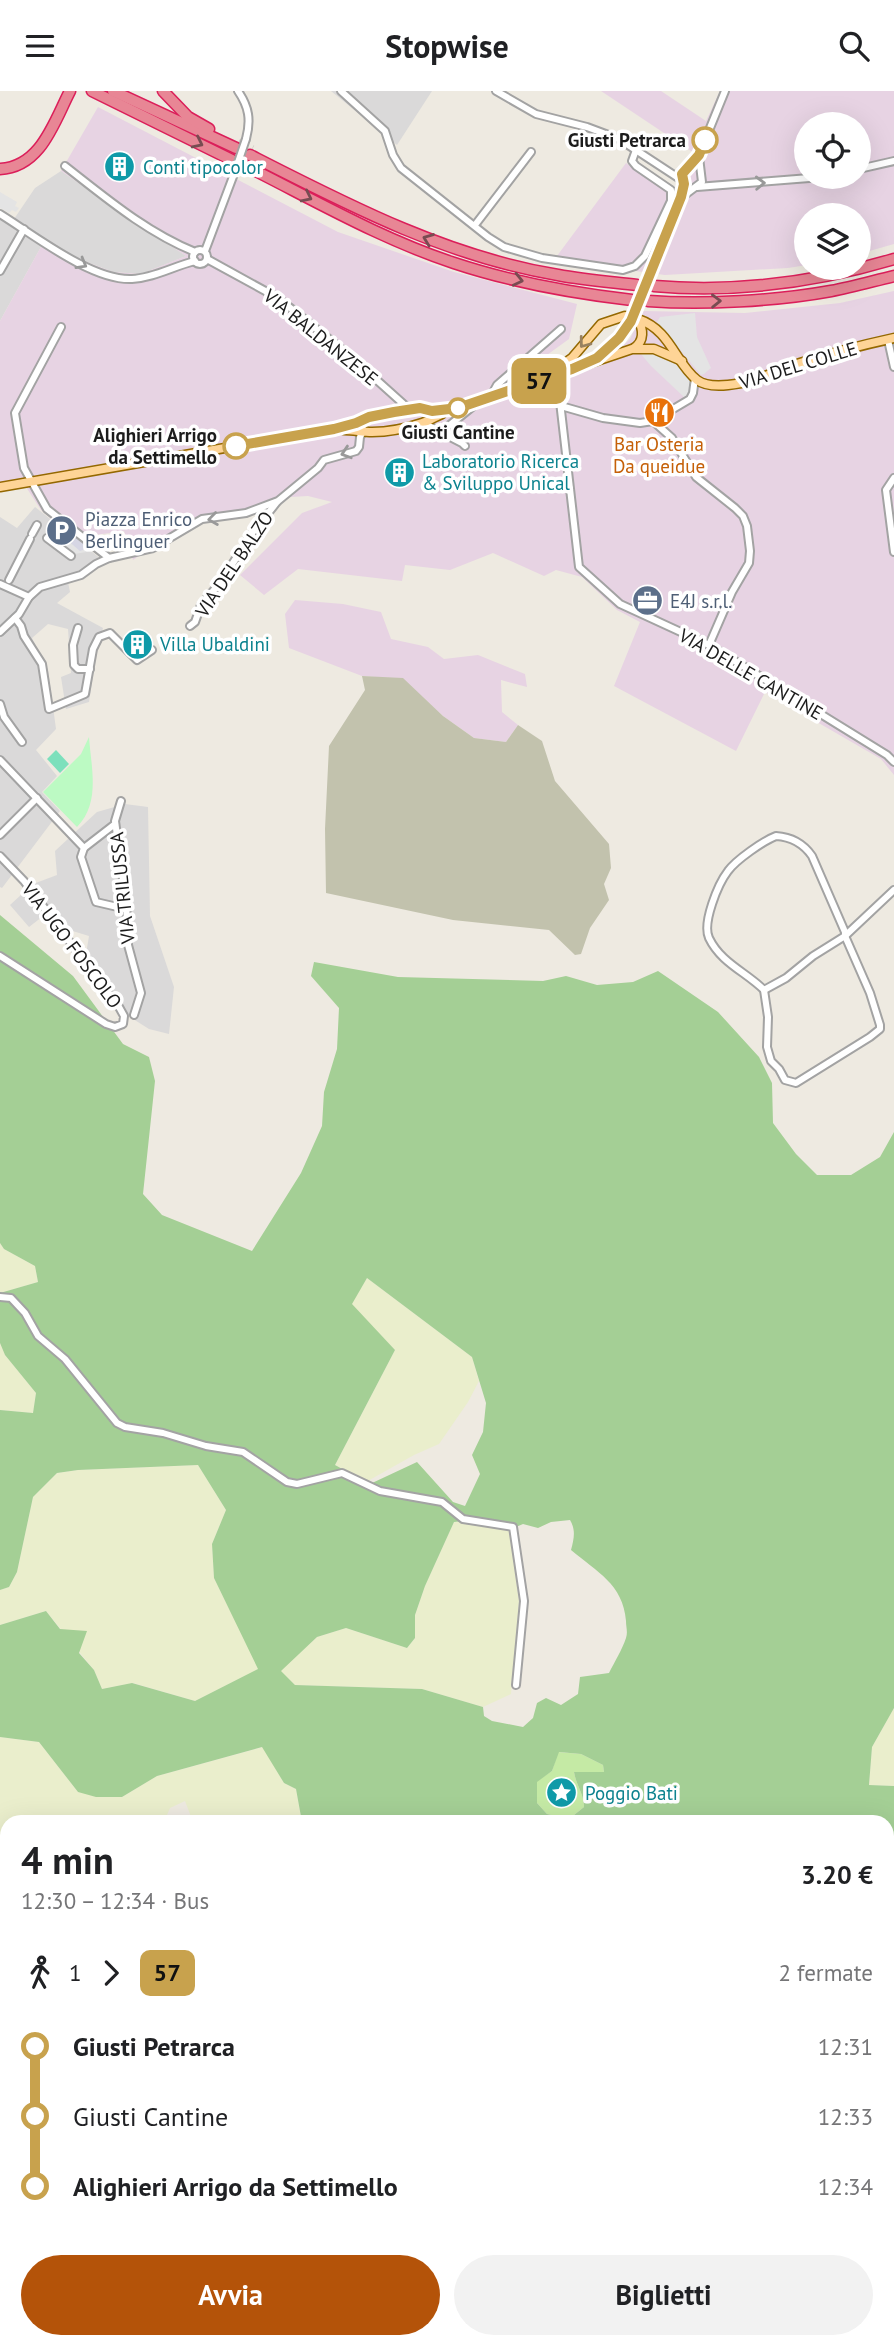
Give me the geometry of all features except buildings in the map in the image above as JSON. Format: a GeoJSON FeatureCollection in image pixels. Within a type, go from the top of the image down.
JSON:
{"type":"FeatureCollection","features":[{"type":"Feature","properties":{"kind":"highway"},"geometry":{"type":"LineString","coordinates":[[84,91],[110,95],[232,160]]}},
{"type":"Feature","properties":{"kind":"highway"},"geometry":{"type":"LineString","coordinates":[[92,91],[110,95],[240,143]]}},
{"type":"Feature","properties":{"kind":"highway"},"geometry":{"type":"LineString","coordinates":[[163,91],[188,117],[240,143]]}},
{"type":"Feature","properties":{"kind":"highway"},"geometry":{"type":"LineString","coordinates":[[0,169],[22,164],[34,155],[69,94]]}},
{"type":"Feature","properties":{"kind":"highway"},"geometry":{"type":"LineString","coordinates":[[251,153],[295,178],[386,222],[466,252],[556,275],[637,285]]}},
{"type":"Feature","properties":{"kind":"highway"},"geometry":{"type":"LineString","coordinates":[[246,166],[373,230],[452,263],[551,288],[632,300]]}},
{"type":"Feature","properties":{"kind":"highway"},"geometry":{"type":"LineString","coordinates":[[654,286],[783,283],[830,276],[894,259]]}},
{"type":"Feature","properties":{"kind":"highway"},"geometry":{"type":"LineString","coordinates":[[648,301],[726,301],[785,296],[829,291],[894,276]]}},
{"type":"Feature","properties":{"kind":"main road"},"geometry":{"type":"LineString","coordinates":[[0,487],[334,429],[366,418],[409,409],[428,413],[452,409],[632,349],[639,345],[642,336],[637,315]]}},
{"type":"Feature","properties":{"kind":"main road"},"geometry":{"type":"LineString","coordinates":[[637,315],[656,329],[695,377]]}},
{"type":"Feature","properties":{"kind":"main road"},"geometry":{"type":"LineString","coordinates":[[542,379],[572,358],[601,324],[625,316]]}},
{"type":"Feature","properties":{"kind":"main road","name":"VIA DEL COLLE"},"geometry":{"type":"LineString","coordinates":[[695,377],[710,385],[741,383],[831,353],[891,339]]}},
{"type":"Feature","properties":{"kind":"main road"},"geometry":{"type":"LineString","coordinates":[[632,349],[654,349],[682,361]]}},
{"type":"Feature","properties":{"kind":"main road"},"geometry":{"type":"LineString","coordinates":[[334,429],[364,430],[369,433],[424,423],[428,413]]}},
{"type":"Feature","properties":{"kind":"main road"},"geometry":{"type":"LineString","coordinates":[[364,430],[362,424],[366,418]]}},
{"type":"Feature","properties":{"kind":"street"},"geometry":{"type":"LineString","coordinates":[[0,214],[89,268],[114,277],[144,277],[195,261],[202,263],[234,174],[240,143],[250,119],[238,91]]}},
{"type":"Feature","properties":{"kind":"street"},"geometry":{"type":"LineString","coordinates":[[341,91],[385,131],[401,169],[505,247],[526,255],[608,269],[631,268],[645,256],[671,201],[671,190],[636,166],[632,161],[636,150]]}},
{"type":"Feature","properties":{"kind":"street"},"geometry":{"type":"LineString","coordinates":[[496,91],[536,114],[604,132],[668,170],[684,183],[696,187],[794,179]]}},
{"type":"Feature","properties":{"kind":"street"},"geometry":{"type":"LineString","coordinates":[[559,393],[561,379],[573,369],[597,358],[613,344],[637,315],[681,197],[684,183],[682,174],[699,155],[725,91]]}},
{"type":"Feature","properties":{"kind":"street"},"geometry":{"type":"LineString","coordinates":[[475,225],[531,152]]}},
{"type":"Feature","properties":{"kind":"street"},"geometry":{"type":"LineString","coordinates":[[681,197],[703,179],[699,169],[699,155]]}},
{"type":"Feature","properties":{"kind":"street"},"geometry":{"type":"LineString","coordinates":[[871,166],[894,161]]}},
{"type":"Feature","properties":{"kind":"street"},"geometry":{"type":"LineString","coordinates":[[65,166],[136,220],[195,253]]}},
{"type":"Feature","properties":{"kind":"street"},"geometry":{"type":"LineString","coordinates":[[668,170],[699,169]]}},
{"type":"Feature","properties":{"kind":"street"},"geometry":{"type":"LineString","coordinates":[[0,271],[24,229]]}},
{"type":"Feature","properties":{"kind":"street"},"geometry":{"type":"LineString","coordinates":[[195,253],[199,250],[206,255]]}},
{"type":"Feature","properties":{"kind":"street"},"geometry":{"type":"LineString","coordinates":[[195,253],[195,261]]}},
{"type":"Feature","properties":{"kind":"street","name":"VIA BALDANZESE"},"geometry":{"type":"LineString","coordinates":[[206,255],[278,298],[350,356],[409,409]]}},
{"type":"Feature","properties":{"kind":"street"},"geometry":{"type":"LineString","coordinates":[[61,327],[15,413],[24,468],[47,509],[109,558]]}},
{"type":"Feature","properties":{"kind":"street"},"geometry":{"type":"LineString","coordinates":[[490,398],[497,385],[561,329]]}},
{"type":"Feature","properties":{"kind":"street"},"geometry":{"type":"LineString","coordinates":[[891,339],[894,367]]}},
{"type":"Feature","properties":{"kind":"street"},"geometry":{"type":"LineString","coordinates":[[561,406],[625,422],[653,421],[690,399],[695,377]]}},
{"type":"Feature","properties":{"kind":"street"},"geometry":{"type":"LineString","coordinates":[[542,379],[553,382],[559,393]]}},
{"type":"Feature","properties":{"kind":"street","name":"VIA DELLE CANTINE"},"geometry":{"type":"LineString","coordinates":[[559,393],[579,567],[620,604],[709,645],[887,755],[894,762]]}},
{"type":"Feature","properties":{"kind":"street","name":"VIA BALDANZESE"},"geometry":{"type":"LineString","coordinates":[[394,412],[396,399]]}},
{"type":"Feature","properties":{"kind":"street"},"geometry":{"type":"LineString","coordinates":[[446,428],[479,401]]}},
{"type":"Feature","properties":{"kind":"street"},"geometry":{"type":"LineString","coordinates":[[446,436],[452,409]]}},
{"type":"Feature","properties":{"kind":"street"},"geometry":{"type":"LineString","coordinates":[[428,413],[446,436]]}},
{"type":"Feature","properties":{"kind":"street"},"geometry":{"type":"LineString","coordinates":[[653,421],[672,438],[696,477],[735,508],[743,516],[747,526],[750,551],[748,563],[709,645]]}},
{"type":"Feature","properties":{"kind":"street"},"geometry":{"type":"LineString","coordinates":[[414,425],[427,425],[465,446]]}},
{"type":"Feature","properties":{"kind":"street"},"geometry":{"type":"LineString","coordinates":[[345,430],[360,440]]}},
{"type":"Feature","properties":{"kind":"street"},"geometry":{"type":"LineString","coordinates":[[0,632],[40,587],[81,575],[96,563],[109,558],[153,548],[202,519],[246,513],[278,501],[324,460],[355,451],[359,447],[364,430]]}},
{"type":"Feature","properties":{"kind":"street"},"geometry":{"type":"LineString","coordinates":[[894,478],[886,490],[894,552]]}},
{"type":"Feature","properties":{"kind":"street","name":"VIA DEL BALZO"},"geometry":{"type":"LineString","coordinates":[[190,626],[195,622],[201,605],[220,583],[248,539],[278,501]]}},
{"type":"Feature","properties":{"kind":"street"},"geometry":{"type":"LineString","coordinates":[[29,597],[6,583],[37,525]]}},
{"type":"Feature","properties":{"kind":"street"},"geometry":{"type":"LineString","coordinates":[[47,536],[71,556]]}},
{"type":"Feature","properties":{"kind":"street"},"geometry":{"type":"LineString","coordinates":[[15,618],[42,664],[49,709],[85,694],[96,641],[103,634],[110,633],[137,660],[152,650]]}},
{"type":"Feature","properties":{"kind":"street"},"geometry":{"type":"LineString","coordinates":[[78,628],[73,645],[74,666],[78,669],[90,669]]}},
{"type":"Feature","properties":{"kind":"street"},"geometry":{"type":"LineString","coordinates":[[0,704],[4,717],[22,742]]}},
{"type":"Feature","properties":{"kind":"street"},"geometry":{"type":"LineString","coordinates":[[0,760],[83,848]]}},
{"type":"Feature","properties":{"kind":"street"},"geometry":{"type":"LineString","coordinates":[[0,835],[37,798]]}},
{"type":"Feature","properties":{"kind":"street","name":"VIA TRILUSSA"},"geometry":{"type":"LineString","coordinates":[[121,801],[115,824],[128,945],[141,993],[134,1016]]}},
{"type":"Feature","properties":{"kind":"street"},"geometry":{"type":"LineString","coordinates":[[115,824],[83,848],[81,857],[96,902],[126,909]]}},
{"type":"Feature","properties":{"kind":"street"},"geometry":{"type":"LineString","coordinates":[[776,836],[788,837],[807,849],[819,869],[870,993],[880,1021],[880,1029],[796,1083],[785,1080],[771,1061],[766,1047],[768,1017],[764,990],[716,950],[708,935],[707,915],[729,869],[767,839],[776,836]]}},
{"type":"Feature","properties":{"kind":"street","name":"VIA UGO FOSCOLO"},"geometry":{"type":"LineString","coordinates":[[0,856],[24,881],[119,1007],[124,1016],[122,1024],[116,1027],[106,1024],[0,956]]}},
{"type":"Feature","properties":{"kind":"street"},"geometry":{"type":"LineString","coordinates":[[764,990],[786,978],[813,956],[845,936],[894,890]]}},
{"type":"Feature","properties":{"kind":"street"},"geometry":{"type":"LineString","coordinates":[[0,1297],[10,1298],[25,1313],[38,1336],[65,1359],[117,1423],[125,1427],[243,1452],[287,1482],[297,1485],[342,1472],[380,1491],[442,1502],[463,1519],[513,1527],[524,1601],[516,1685]]}},
{"type":"Feature","properties":{"kind":"shaded area"},"geometry":{"type":"Polygon","coordinates":[[[331,91],[432,91],[397,145],[331,91]]]}},
{"type":"Feature","properties":{"kind":"shaded area"},"geometry":{"type":"Polygon","coordinates":[[[601,91],[661,91],[706,121],[720,91],[894,91],[894,244],[871,251],[871,203],[794,203],[794,267],[665,275],[554,260],[626,163],[671,195],[694,153],[601,91]]]}},
{"type":"Feature","properties":{"kind":"shaded area"},"geometry":{"type":"Polygon","coordinates":[[[98,107],[338,232],[454,272],[577,304],[569,339],[507,384],[510,393],[603,365],[630,339],[643,311],[745,313],[840,303],[894,291],[894,775],[881,759],[765,692],[736,751],[614,686],[640,622],[617,610],[582,577],[556,570],[544,576],[493,553],[450,570],[405,565],[402,581],[298,569],[264,595],[240,575],[302,513],[332,502],[308,496],[273,498],[182,527],[133,560],[124,531],[73,538],[41,510],[26,487],[0,491],[0,321],[42,245],[113,272],[141,274],[186,256],[61,171],[98,107]]]}},
{"type":"Feature","properties":{"kind":"shaded area"},"geometry":{"type":"Polygon","coordinates":[[[61,171],[186,256],[141,274],[113,272],[42,245],[0,321],[0,219],[10,225],[35,188],[61,171]]]}},
{"type":"Feature","properties":{"kind":"shaded area"},"geometry":{"type":"Polygon","coordinates":[[[0,192],[17,202],[15,206],[19,208],[16,212],[12,210],[9,213],[0,208],[0,192]]]}},
{"type":"Feature","properties":{"kind":"shaded area"},"geometry":{"type":"Polygon","coordinates":[[[695,313],[697,337],[711,368],[701,375],[657,322],[660,317],[695,313]]]}},
{"type":"Feature","properties":{"kind":"shaded area"},"geometry":{"type":"Polygon","coordinates":[[[655,352],[671,359],[692,381],[692,392],[685,398],[640,353],[655,352]]]}},
{"type":"Feature","properties":{"kind":"shaded area"},"geometry":{"type":"Polygon","coordinates":[[[35,507],[101,559],[68,582],[70,592],[57,603],[103,628],[89,702],[66,709],[61,677],[71,673],[68,629],[48,624],[32,638],[48,670],[56,729],[36,750],[57,776],[42,792],[60,811],[2,888],[0,517],[17,528],[35,507]]]}},
{"type":"Feature","properties":{"kind":"shaded area","name":"Piazza Enrico Berlinguer"},"geometry":{"type":"Polygon","coordinates":[[[60,521],[99,550],[74,554],[45,538],[60,521]]]}},
{"type":"Feature","properties":{"kind":"shaded area","name":"Piazza Enrico Berlinguer"},"geometry":{"type":"Polygon","coordinates":[[[60,521],[93,546],[80,551],[53,528],[60,521]]]}},
{"type":"Feature","properties":{"kind":"shaded area"},"geometry":{"type":"Polygon","coordinates":[[[295,600],[343,604],[381,612],[391,639],[428,647],[444,659],[478,655],[525,674],[527,687],[501,680],[502,712],[518,725],[506,742],[474,738],[443,716],[403,679],[362,676],[289,648],[285,614],[295,600]]]}},
{"type":"Feature","properties":{"kind":"shaded area"},"geometry":{"type":"Polygon","coordinates":[[[362,676],[403,678],[443,716],[474,738],[506,742],[518,725],[542,741],[555,781],[609,844],[611,868],[604,884],[609,900],[590,928],[581,954],[575,955],[549,930],[453,920],[326,893],[325,829],[329,746],[365,690],[362,676]]]}},
{"type":"Feature","properties":{"kind":"shaded area"},"geometry":{"type":"Polygon","coordinates":[[[125,804],[148,807],[150,916],[174,987],[169,1034],[149,1029],[130,1017],[86,954],[89,936],[66,929],[51,910],[29,927],[10,905],[33,884],[57,875],[55,851],[97,812],[125,804]]]}},
{"type":"Feature","properties":{"kind":"shaded area"},"geometry":{"type":"Polygon","coordinates":[[[0,1243],[4,1249],[35,1266],[38,1282],[0,1293],[0,1243]]]}},
{"type":"Feature","properties":{"kind":"shaded area"},"geometry":{"type":"Polygon","coordinates":[[[367,1278],[472,1357],[479,1381],[439,1444],[366,1482],[335,1465],[395,1350],[351,1304],[367,1278]]]}},
{"type":"Feature","properties":{"kind":"shaded area"},"geometry":{"type":"Polygon","coordinates":[[[0,1343],[5,1355],[36,1393],[33,1413],[0,1410],[0,1343]]]}},
{"type":"Feature","properties":{"kind":"shaded area"},"geometry":{"type":"Polygon","coordinates":[[[198,1465],[226,1510],[212,1544],[214,1578],[259,1669],[195,1701],[133,1683],[102,1689],[94,1670],[46,1611],[0,1625],[0,1590],[9,1587],[17,1572],[33,1497],[57,1473],[198,1465]]]}},
{"type":"Feature","properties":{"kind":"shaded area"},"geometry":{"type":"Polygon","coordinates":[[[482,1519],[509,1530],[519,1601],[511,1694],[483,1707],[422,1689],[295,1685],[280,1671],[317,1637],[346,1628],[407,1648],[415,1638],[415,1615],[425,1586],[454,1522],[482,1519]]]}},
{"type":"Feature","properties":{"kind":"shaded area"},"geometry":{"type":"Polygon","coordinates":[[[894,1708],[894,1786],[869,1785],[872,1747],[894,1708]]]}},
{"type":"Feature","properties":{"kind":"shaded area"},"geometry":{"type":"Polygon","coordinates":[[[0,1737],[39,1742],[78,1792],[122,1797],[157,1776],[263,1747],[284,1783],[296,1789],[301,1815],[190,1815],[185,1801],[170,1808],[167,1815],[0,1815],[0,1737]]]}},
{"type":"Feature","properties":{"kind":"green space"},"geometry":{"type":"Polygon","coordinates":[[[89,737],[92,796],[77,827],[43,792],[81,754],[89,737]]]}},
{"type":"Feature","properties":{"kind":"green space"},"geometry":{"type":"Polygon","coordinates":[[[56,750],[69,764],[60,773],[47,759],[56,750]]]}},
{"type":"Feature","properties":{"kind":"green space"},"geometry":{"type":"Polygon","coordinates":[[[0,915],[73,976],[123,1044],[149,1057],[155,1081],[143,1194],[162,1215],[252,1251],[301,1173],[322,1126],[324,1092],[337,1049],[339,1008],[311,976],[314,962],[398,977],[543,981],[566,976],[597,985],[633,982],[658,971],[718,1012],[759,1057],[772,1083],[773,1123],[796,1154],[817,1175],[851,1175],[880,1157],[894,1132],[894,1708],[872,1747],[869,1785],[894,1786],[894,1815],[574,1815],[584,1807],[574,1772],[604,1772],[603,1765],[581,1754],[559,1752],[552,1771],[537,1782],[537,1803],[551,1815],[301,1815],[296,1789],[284,1783],[262,1747],[157,1776],[122,1797],[96,1797],[78,1792],[39,1742],[0,1737],[0,1625],[46,1611],[60,1629],[87,1631],[79,1653],[94,1670],[102,1689],[132,1683],[195,1701],[258,1669],[214,1578],[212,1544],[226,1510],[198,1465],[57,1473],[33,1497],[17,1572],[9,1587],[0,1590],[0,1410],[33,1413],[36,1393],[5,1355],[0,1343],[0,1293],[38,1282],[35,1266],[4,1249],[0,1243],[0,915]],[[367,1278],[352,1304],[395,1350],[335,1465],[370,1484],[417,1462],[453,1502],[465,1506],[480,1474],[472,1455],[483,1432],[486,1403],[472,1357],[367,1278]],[[482,1519],[454,1522],[425,1586],[415,1615],[415,1638],[407,1648],[346,1628],[317,1637],[281,1671],[295,1685],[422,1689],[483,1707],[484,1716],[492,1721],[523,1727],[533,1718],[537,1703],[546,1698],[561,1705],[578,1694],[580,1677],[609,1673],[627,1636],[624,1608],[620,1597],[607,1580],[571,1550],[574,1535],[570,1520],[551,1522],[538,1528],[523,1524],[509,1530],[482,1519]]]}},
{"type":"Feature","properties":{"kind":"green space"},"geometry":{"type":"Polygon","coordinates":[[[558,1752],[581,1754],[603,1765],[604,1772],[574,1772],[584,1807],[574,1815],[551,1815],[537,1803],[537,1781],[552,1771],[558,1752]]]}},
{"type":"Feature","properties":{"kind":"tunnel"},"geometry":{"type":"LineString","coordinates":[[238,143],[252,150]]}},
{"type":"Feature","properties":{"kind":"bus line","name":"57"},"geometry":{"type":"LineString","coordinates":[[236,446],[334,429],[394,412],[420,408],[435,411],[458,408],[597,358],[619,338],[636,311],[681,197],[684,184],[682,174],[699,155],[705,140]]}},
{"type":"Feature","properties":{"kind":"place","name":"Giusti Petrarca"},"geometry":{"type":"Point","coordinates":[705,140]}},
{"type":"Feature","properties":{"kind":"place","name":"Conti tipocolor"},"geometry":{"type":"Point","coordinates":[120,167]}},
{"type":"Feature","properties":{"kind":"place","name":"Giusti Cantine"},"geometry":{"type":"Point","coordinates":[458,408]}},
{"type":"Feature","properties":{"kind":"place","name":"Bar Osteria Da queidue"},"geometry":{"type":"Point","coordinates":[659,413]}},
{"type":"Feature","properties":{"kind":"place","name":"Alighieri Arrigo da Settimello"},"geometry":{"type":"Point","coordinates":[236,446]}},
{"type":"Feature","properties":{"kind":"place","name":"Laboratorio Ricerca & Sviluppo Unical"},"geometry":{"type":"Point","coordinates":[399,472]}},
{"type":"Feature","properties":{"kind":"place","name":"Piazza Enrico Berlinguer"},"geometry":{"type":"Point","coordinates":[62,530]}},
{"type":"Feature","properties":{"kind":"place","name":"E4J s.r.l."},"geometry":{"type":"Point","coordinates":[647,601]}},
{"type":"Feature","properties":{"kind":"place","name":"Villa Ubaldini"},"geometry":{"type":"Point","coordinates":[137,644]}},
{"type":"Feature","properties":{"kind":"place","name":"Poggio Bati"},"geometry":{"type":"Point","coordinates":[562,1793]}}]}
